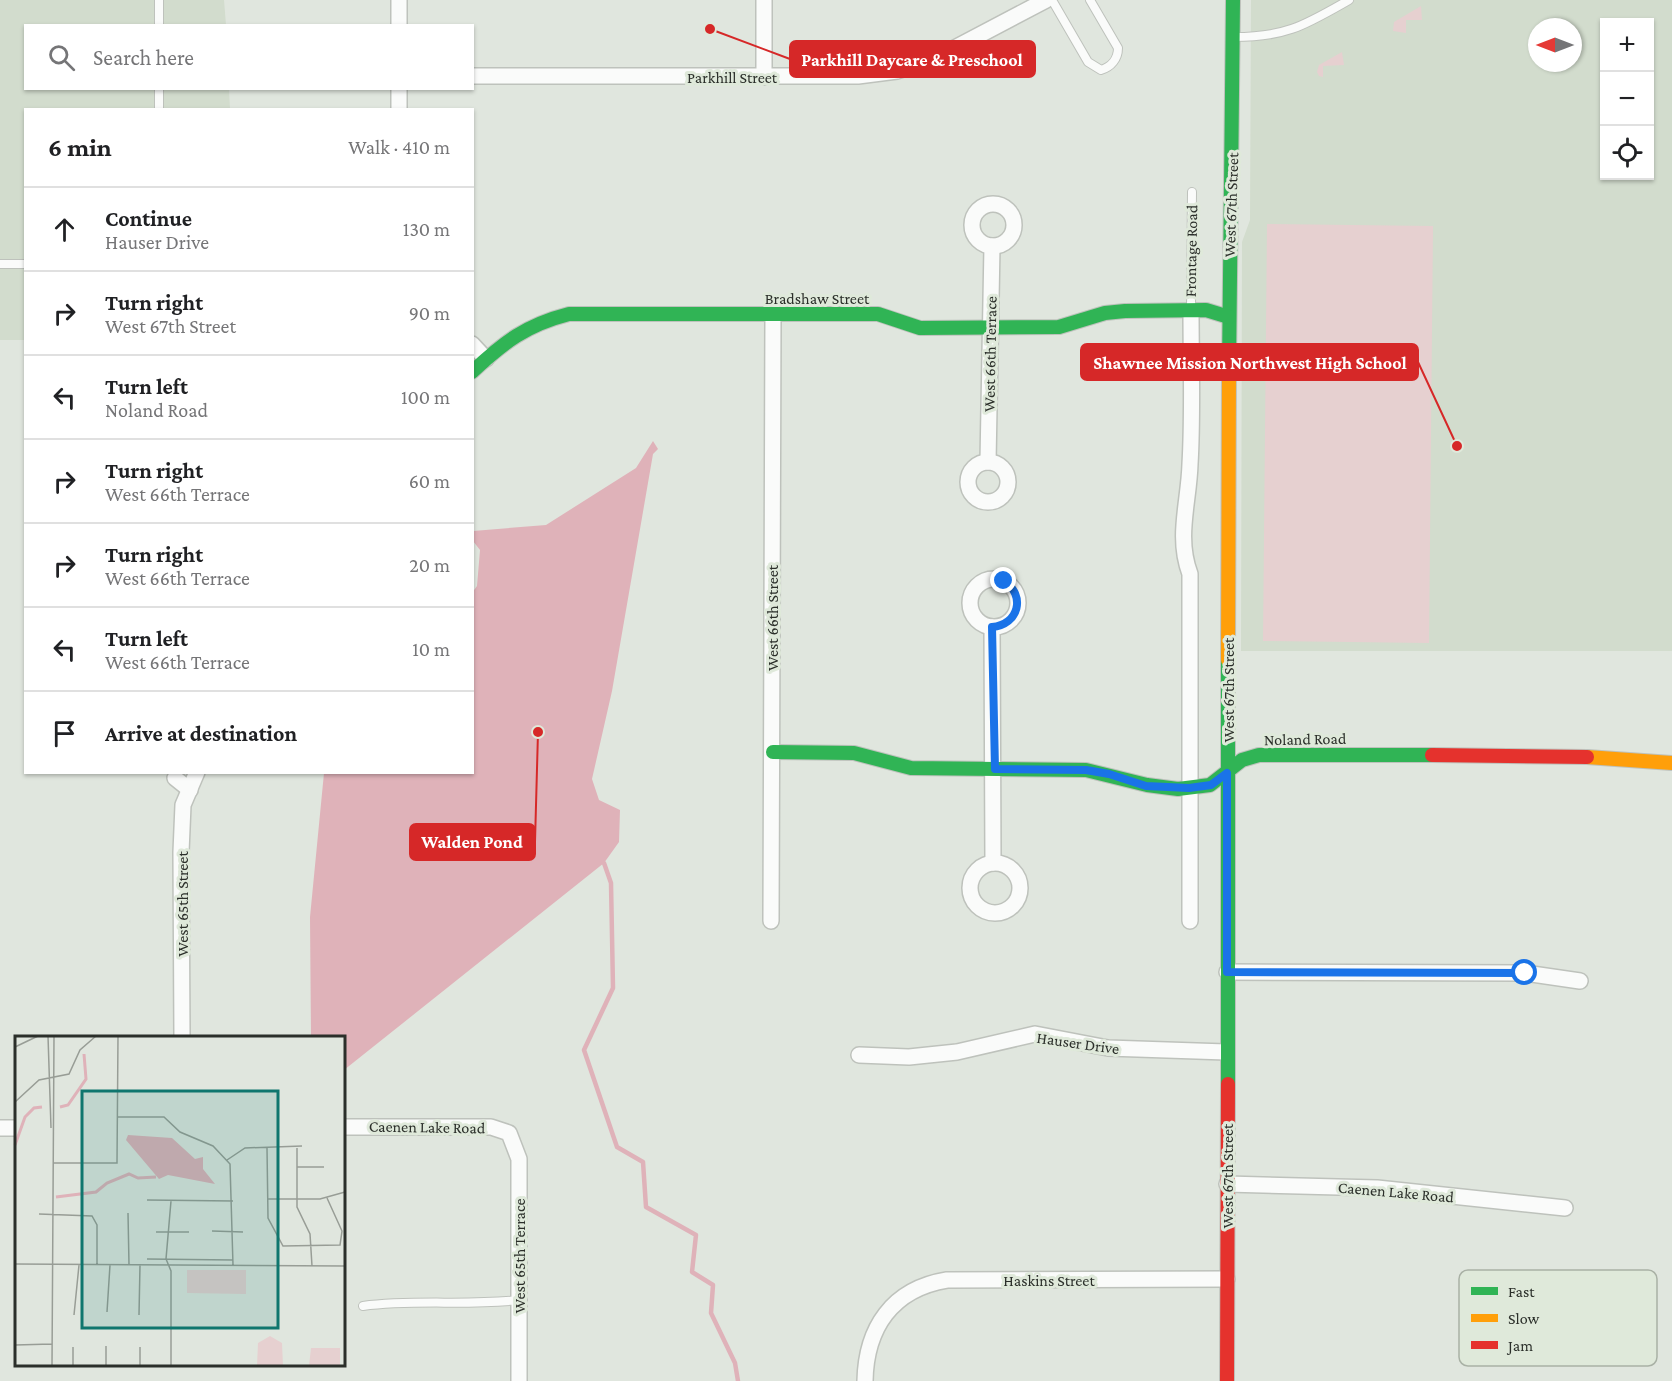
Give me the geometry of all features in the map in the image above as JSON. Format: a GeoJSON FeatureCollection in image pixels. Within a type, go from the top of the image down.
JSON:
{"type":"FeatureCollection","features":[{"type":"Feature","properties":{"kind":"street"},"geometry":{"type":"LineString","coordinates":[[399,0],[399,24]]}},
{"type":"Feature","properties":{"kind":"street"},"geometry":{"type":"LineString","coordinates":[[764,0],[764,77]]}},
{"type":"Feature","properties":{"kind":"street","name":"Parkhill Street"},"geometry":{"type":"LineString","coordinates":[[474,76],[858,76],[897,70],[956,49],[1046,0]]}},
{"type":"Feature","properties":{"kind":"street","name":"West 67th Street"},"geometry":{"type":"LineString","coordinates":[[1227,1381],[1227,773],[1233,0]]}},
{"type":"Feature","properties":{"kind":"street"},"geometry":{"type":"LineString","coordinates":[[399,90],[399,108]]}},
{"type":"Feature","properties":{"kind":"street","name":"West 66th Terrace"},"geometry":{"type":"LineString","coordinates":[[988,462],[992,246]]}},
{"type":"Feature","properties":{"kind":"street"},"geometry":{"type":"LineString","coordinates":[[1190,921],[1190,574],[1184,557],[1184,512],[1191,461],[1191,310]]}},
{"type":"Feature","properties":{"kind":"street","name":"Bradshaw Street"},"geometry":{"type":"LineString","coordinates":[[486,359],[511,336],[537,321],[569,314],[879,314],[920,328],[1059,327],[1115,312],[1206,310],[1229,317]]}},
{"type":"Feature","properties":{"kind":"street","name":"West 66th Street"},"geometry":{"type":"LineString","coordinates":[[771,921],[773,314]]}},
{"type":"Feature","properties":{"kind":"street"},"geometry":{"type":"LineString","coordinates":[[474,346],[486,359],[474,370]]}},
{"type":"Feature","properties":{"kind":"street"},"geometry":{"type":"LineString","coordinates":[[992,627],[995,769],[993,863]]}},
{"type":"Feature","properties":{"kind":"street","name":"Noland Road"},"geometry":{"type":"LineString","coordinates":[[773,752],[854,753],[911,768],[1086,770],[1109,774],[1146,786],[1189,788],[1211,785],[1247,758],[1270,754],[1609,757],[1672,763]]}},
{"type":"Feature","properties":{"kind":"street","name":"West 65th Street"},"geometry":{"type":"LineString","coordinates":[[182,1036],[183,805],[196,774]]}},
{"type":"Feature","properties":{"kind":"street"},"geometry":{"type":"LineString","coordinates":[[175,778],[190,790]]}},
{"type":"Feature","properties":{"kind":"street"},"geometry":{"type":"LineString","coordinates":[[1227,972],[1525,973],[1580,981]]}},
{"type":"Feature","properties":{"kind":"street","name":"Hauser Drive"},"geometry":{"type":"LineString","coordinates":[[859,1055],[909,1057],[957,1052],[1035,1034],[1108,1048],[1226,1052]]}},
{"type":"Feature","properties":{"kind":"street","name":"Caenen Lake Road"},"geometry":{"type":"LineString","coordinates":[[345,1127],[491,1127],[509,1133]]}},
{"type":"Feature","properties":{"kind":"street","name":"West 65th Terrace"},"geometry":{"type":"LineString","coordinates":[[509,1133],[519,1159],[519,1381]]}},
{"type":"Feature","properties":{"kind":"street","name":"Caenen Lake Road"},"geometry":{"type":"LineString","coordinates":[[1227,1184],[1377,1188],[1565,1208]]}},
{"type":"Feature","properties":{"kind":"street","name":"Haskins Street"},"geometry":{"type":"LineString","coordinates":[[866,1381],[867,1350],[882,1317],[915,1289],[947,1280],[1227,1279]]}},
{"type":"Feature","properties":{"kind":"lane"},"geometry":{"type":"LineString","coordinates":[[159,0],[159,24]]}},
{"type":"Feature","properties":{"kind":"lane"},"geometry":{"type":"LineString","coordinates":[[1052,0],[1088,62],[1101,70],[1112,64],[1118,54],[1118,48],[1090,0]]}},
{"type":"Feature","properties":{"kind":"lane"},"geometry":{"type":"LineString","coordinates":[[1233,37],[1264,37],[1299,28],[1349,0]]}},
{"type":"Feature","properties":{"kind":"lane"},"geometry":{"type":"LineString","coordinates":[[159,90],[159,108]]}},
{"type":"Feature","properties":{"kind":"lane","name":"Frontage Road"},"geometry":{"type":"LineString","coordinates":[[1191,310],[1192,192]]}},
{"type":"Feature","properties":{"kind":"lane"},"geometry":{"type":"LineString","coordinates":[[0,264],[24,264]]}},
{"type":"Feature","properties":{"kind":"lane"},"geometry":{"type":"LineString","coordinates":[[363,1306],[391,1302],[487,1304],[519,1300]]}},
{"type":"Feature","properties":{"kind":"shaded area"},"geometry":{"type":"Polygon","coordinates":[[[0,0],[224,0],[226,24],[24,24],[24,90],[229,90],[230,108],[24,108],[24,340],[0,340],[0,0]]]}},
{"type":"Feature","properties":{"kind":"shaded area"},"geometry":{"type":"Polygon","coordinates":[[[1251,0],[1672,0],[1672,651],[1241,651],[1242,242],[1250,220],[1251,0]]]}},
{"type":"Feature","properties":{"kind":"shaded area"},"geometry":{"type":"Polygon","coordinates":[[[1421,6],[1422,20],[1406,20],[1406,33],[1393,31],[1394,22],[1421,6]]]}},
{"type":"Feature","properties":{"kind":"shaded area"},"geometry":{"type":"Polygon","coordinates":[[[1342,52],[1344,65],[1323,66],[1323,77],[1319,76],[1317,72],[1319,65],[1342,52]]]}},
{"type":"Feature","properties":{"kind":"shaded area"},"geometry":{"type":"Polygon","coordinates":[[[1267,224],[1433,226],[1429,643],[1263,641],[1267,224]]]}},
{"type":"Feature","properties":{"kind":"shaded area"},"geometry":{"type":"Polygon","coordinates":[[[653,441],[658,449],[653,454],[612,691],[592,779],[599,800],[620,810],[619,842],[604,863],[345,1069],[345,1036],[311,1036],[310,917],[324,774],[474,774],[474,590],[477,586],[480,550],[474,542],[474,531],[546,525],[636,468],[653,441]]]}},
{"type":"Feature","properties":{"kind":"waterway"},"geometry":{"type":"LineString","coordinates":[[604,863],[611,883],[613,988],[584,1050],[617,1147],[643,1162],[646,1207],[696,1235],[692,1272],[713,1285],[711,1313],[735,1363],[738,1381]]}},
{"type":"Feature","properties":{"kind":"traffic: fast"},"geometry":{"type":"LineString","coordinates":[[1229,369],[1233,0]]}},
{"type":"Feature","properties":{"kind":"traffic: fast"},"geometry":{"type":"LineString","coordinates":[[474,370],[516,336],[540,323],[569,314],[878,314],[920,328],[1059,327],[1105,313],[1125,311],[1206,310],[1229,317]]}},
{"type":"Feature","properties":{"kind":"traffic: fast"},"geometry":{"type":"LineString","coordinates":[[1228,660],[1228,1084]]}},
{"type":"Feature","properties":{"kind":"traffic: fast"},"geometry":{"type":"LineString","coordinates":[[773,752],[854,753],[911,768],[1086,770],[1147,785],[1178,789],[1210,785],[1242,760],[1259,755],[1432,755]]}},
{"type":"Feature","properties":{"kind":"traffic: slow"},"geometry":{"type":"LineString","coordinates":[[1228,660],[1229,369]]}},
{"type":"Feature","properties":{"kind":"traffic: slow"},"geometry":{"type":"LineString","coordinates":[[1587,757],[1672,763]]}},
{"type":"Feature","properties":{"kind":"traffic: jam"},"geometry":{"type":"LineString","coordinates":[[1432,755],[1587,757]]}},
{"type":"Feature","properties":{"kind":"traffic: jam"},"geometry":{"type":"LineString","coordinates":[[1227,1381],[1228,1084]]}},
{"type":"Feature","properties":{"kind":"place","name":"Parkhill Daycare & Preschool"},"geometry":{"type":"Point","coordinates":[710,29]}},
{"type":"Feature","properties":{"kind":"place","name":"Shawnee Mission Northwest High School"},"geometry":{"type":"Point","coordinates":[1457,446]}},
{"type":"Feature","properties":{"kind":"place","name":"Walden Pond"},"geometry":{"type":"Point","coordinates":[538,732]}},
{"type":"Feature","properties":{"kind":"route"},"geometry":{"type":"LineString","coordinates":[[1004,581],[1015,590],[1018,605],[1012,619],[1006,624],[992,627],[995,769],[1086,770],[1109,774],[1127,782],[1146,786],[1189,788],[1211,785],[1227,773],[1227,972],[1525,973]]}}]}
